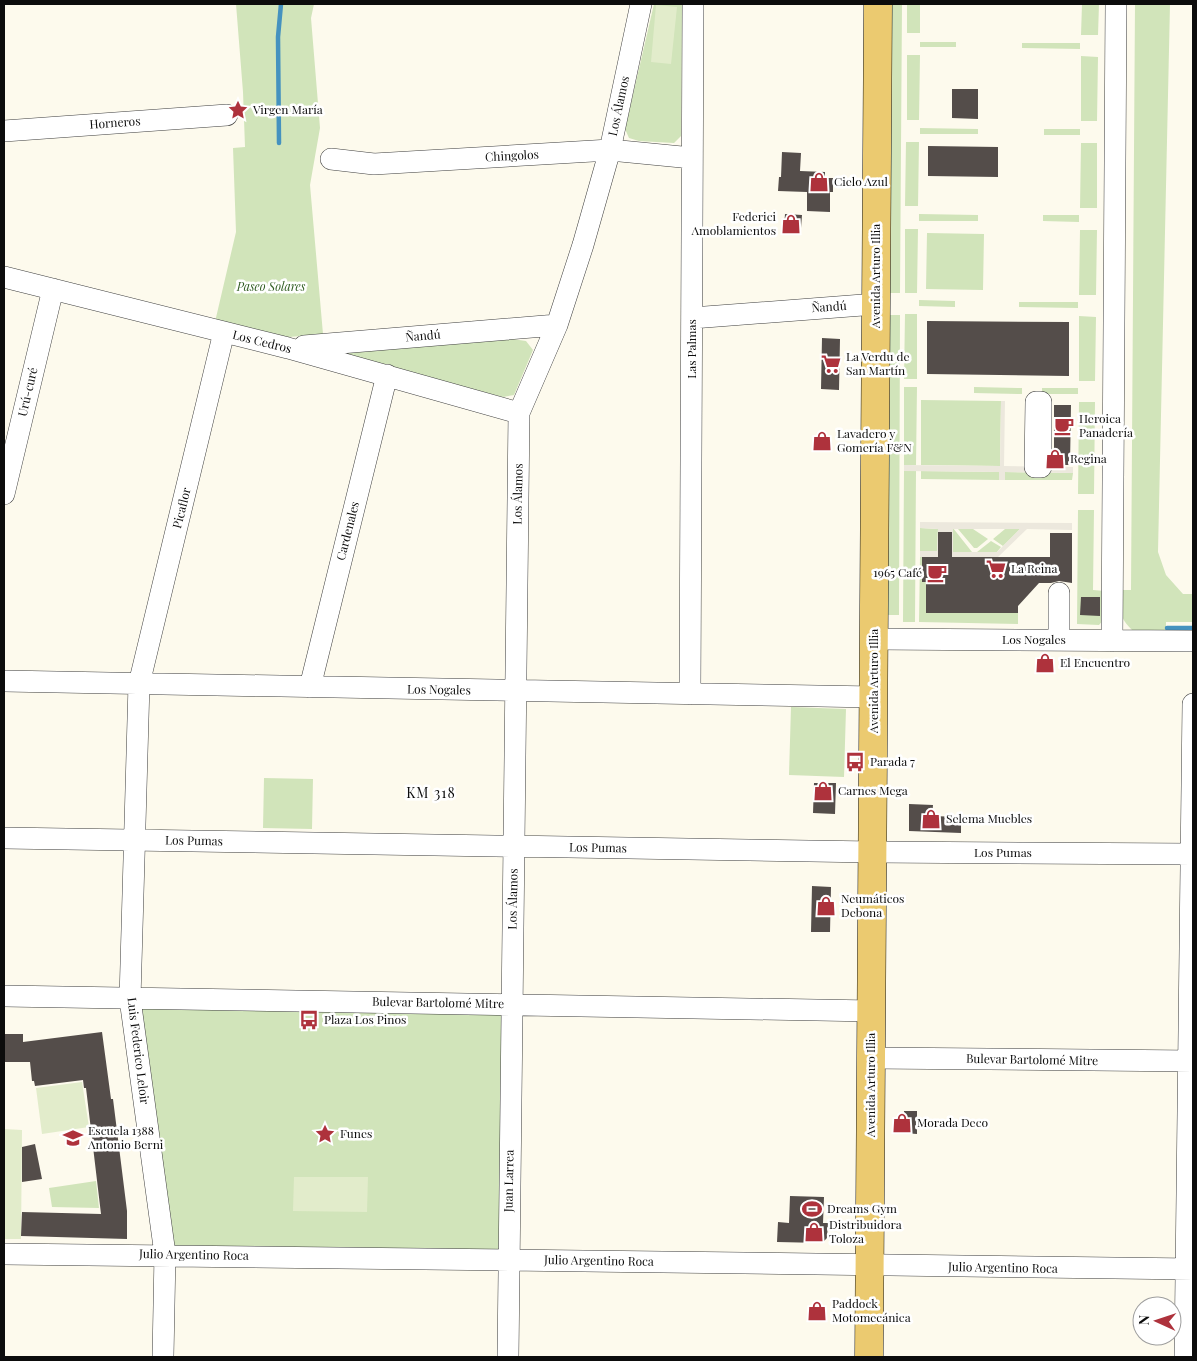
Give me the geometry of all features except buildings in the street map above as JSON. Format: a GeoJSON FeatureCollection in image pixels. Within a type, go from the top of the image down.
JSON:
{"type":"FeatureCollection","features":[{"type":"Feature","properties":{"kind":"main road","name":"Avenida Arturo Illia"},"geometry":{"type":"LineString","coordinates":[[869,1357],[878,4]]}},
{"type":"Feature","properties":{"kind":"street","name":"Los Álamos"},"geometry":{"type":"LineString","coordinates":[[511,1004],[519,413],[558,325],[610,150],[641,4]]}},
{"type":"Feature","properties":{"kind":"street","name":"Las Palmas"},"geometry":{"type":"LineString","coordinates":[[690,694],[693,4]]}},
{"type":"Feature","properties":{"kind":"street"},"geometry":{"type":"LineString","coordinates":[[1112,641],[1116,4]]}},
{"type":"Feature","properties":{"kind":"street","name":"Horneros"},"geometry":{"type":"LineString","coordinates":[[4,131],[227,115]]}},
{"type":"Feature","properties":{"kind":"street","name":"Chingolos"},"geometry":{"type":"LineString","coordinates":[[331,159],[374,164],[610,150],[692,158]]}},
{"type":"Feature","properties":{"kind":"street","name":"Los Cedros"},"geometry":{"type":"LineString","coordinates":[[4,277],[288,348],[519,413]]}},
{"type":"Feature","properties":{"kind":"street","name":"Urú-curé"},"geometry":{"type":"LineString","coordinates":[[4,494],[53,290]]}},
{"type":"Feature","properties":{"kind":"street","name":"Ñandú"},"geometry":{"type":"LineString","coordinates":[[692,318],[876,304]]}},
{"type":"Feature","properties":{"kind":"street","name":"Ñandú"},"geometry":{"type":"LineString","coordinates":[[288,348],[558,325]]}},
{"type":"Feature","properties":{"kind":"street","name":"Picaflor"},"geometry":{"type":"LineString","coordinates":[[139,684],[224,332]]}},
{"type":"Feature","properties":{"kind":"street","name":"Cardenales"},"geometry":{"type":"LineString","coordinates":[[310,687],[387,375]]}},
{"type":"Feature","properties":{"kind":"street"},"geometry":{"type":"LineString","coordinates":[[1038,468],[1039,400]]}},
{"type":"Feature","properties":{"kind":"street"},"geometry":{"type":"LineString","coordinates":[[1059,592],[1059,640]]}},
{"type":"Feature","properties":{"kind":"street","name":"Los Nogales"},"geometry":{"type":"LineString","coordinates":[[874,639],[1193,642]]}},
{"type":"Feature","properties":{"kind":"street","name":"Los Nogales"},"geometry":{"type":"LineString","coordinates":[[4,681],[874,697]]}},
{"type":"Feature","properties":{"kind":"street","name":"Luis Federico Leloir"},"geometry":{"type":"LineString","coordinates":[[139,684],[130,999],[165,1254],[164,1357]]}},
{"type":"Feature","properties":{"kind":"street"},"geometry":{"type":"LineString","coordinates":[[1185,1357],[1190,1269],[1193,704]]}},
{"type":"Feature","properties":{"kind":"street","name":"Los Pumas"},"geometry":{"type":"LineString","coordinates":[[4,838],[873,852],[1192,854]]}},
{"type":"Feature","properties":{"kind":"street","name":"Bulevar Bartolomé Mitre"},"geometry":{"type":"LineString","coordinates":[[4,996],[872,1011]]}},
{"type":"Feature","properties":{"kind":"street","name":"Juan Larrea"},"geometry":{"type":"LineString","coordinates":[[508,1357],[511,1004]]}},
{"type":"Feature","properties":{"kind":"street","name":"Bulevar Bartolomé Mitre"},"geometry":{"type":"LineString","coordinates":[[872,1058],[1191,1061]]}},
{"type":"Feature","properties":{"kind":"street","name":"Julio Argentino Roca"},"geometry":{"type":"LineString","coordinates":[[4,1254],[165,1254],[870,1266],[1190,1269]]}},
{"type":"Feature","properties":{"kind":"green space","name":"Paseo Solares"},"geometry":{"type":"Polygon","coordinates":[[[236,4],[314,4],[311,18],[320,128],[310,185],[323,334],[289,337],[258,333],[215,322],[236,232],[233,148],[245,147],[236,4]]]}},
{"type":"Feature","properties":{"kind":"green space"},"geometry":{"type":"Polygon","coordinates":[[[654,4],[682,4],[681,136],[674,143],[639,141],[629,138],[625,129],[654,4]]]}},
{"type":"Feature","properties":{"kind":"green space"},"geometry":{"type":"Polygon","coordinates":[[[887,4],[902,4],[900,293],[885,293],[887,4]]]}},
{"type":"Feature","properties":{"kind":"green space"},"geometry":{"type":"Polygon","coordinates":[[[907,4],[920,4],[920,33],[907,33],[907,4]]]}},
{"type":"Feature","properties":{"kind":"green space"},"geometry":{"type":"Polygon","coordinates":[[[1082,4],[1099,4],[1098,35],[1081,35],[1082,4]]]}},
{"type":"Feature","properties":{"kind":"green space"},"geometry":{"type":"Polygon","coordinates":[[[1135,4],[1170,4],[1158,552],[1166,575],[1183,594],[1193,594],[1193,622],[1166,622],[1166,633],[1133,631],[1124,621],[1121,612],[1121,590],[1131,590],[1135,4]]]}},
{"type":"Feature","properties":{"kind":"green space"},"geometry":{"type":"Polygon","coordinates":[[[656,5],[677,7],[671,64],[651,62],[656,5]]]}},
{"type":"Feature","properties":{"kind":"green space"},"geometry":{"type":"Polygon","coordinates":[[[920,42],[956,42],[956,47],[920,47],[920,42]]]}},
{"type":"Feature","properties":{"kind":"green space"},"geometry":{"type":"Polygon","coordinates":[[[1022,43],[1080,43],[1080,49],[1022,48],[1022,43]]]}},
{"type":"Feature","properties":{"kind":"green space"},"geometry":{"type":"Polygon","coordinates":[[[907,55],[920,55],[919,120],[907,120],[907,55]]]}},
{"type":"Feature","properties":{"kind":"green space"},"geometry":{"type":"Polygon","coordinates":[[[1081,56],[1098,57],[1097,121],[1081,121],[1081,56]]]}},
{"type":"Feature","properties":{"kind":"green space"},"geometry":{"type":"Polygon","coordinates":[[[920,128],[978,129],[978,134],[920,134],[920,128]]]}},
{"type":"Feature","properties":{"kind":"green space"},"geometry":{"type":"Polygon","coordinates":[[[1044,129],[1080,129],[1080,135],[1044,135],[1044,129]]]}},
{"type":"Feature","properties":{"kind":"green space"},"geometry":{"type":"Polygon","coordinates":[[[906,142],[919,142],[918,206],[905,206],[906,142]]]}},
{"type":"Feature","properties":{"kind":"green space"},"geometry":{"type":"Polygon","coordinates":[[[1081,143],[1097,143],[1097,208],[1080,208],[1081,143]]]}},
{"type":"Feature","properties":{"kind":"green space"},"geometry":{"type":"Polygon","coordinates":[[[919,214],[978,215],[978,221],[919,221],[919,214]]]}},
{"type":"Feature","properties":{"kind":"green space"},"geometry":{"type":"Polygon","coordinates":[[[1043,215],[1079,215],[1079,222],[1043,221],[1043,215]]]}},
{"type":"Feature","properties":{"kind":"green space"},"geometry":{"type":"Polygon","coordinates":[[[905,229],[918,229],[917,293],[905,293],[905,229]]]}},
{"type":"Feature","properties":{"kind":"green space"},"geometry":{"type":"Polygon","coordinates":[[[1080,230],[1097,230],[1096,295],[1079,295],[1080,230]]]}},
{"type":"Feature","properties":{"kind":"green space"},"geometry":{"type":"Polygon","coordinates":[[[927,233],[984,234],[983,290],[926,289],[927,233]]]}},
{"type":"Feature","properties":{"kind":"green space"},"geometry":{"type":"Polygon","coordinates":[[[919,300],[955,301],[955,307],[919,306],[919,300]]]}},
{"type":"Feature","properties":{"kind":"green space"},"geometry":{"type":"Polygon","coordinates":[[[1019,302],[1078,302],[1078,308],[1019,307],[1019,302]]]}},
{"type":"Feature","properties":{"kind":"green space"},"geometry":{"type":"Polygon","coordinates":[[[905,314],[917,314],[917,379],[904,379],[905,314]]]}},
{"type":"Feature","properties":{"kind":"green space"},"geometry":{"type":"Polygon","coordinates":[[[885,315],[900,315],[899,615],[888,615],[887,607],[885,315]]]}},
{"type":"Feature","properties":{"kind":"green space"},"geometry":{"type":"Polygon","coordinates":[[[1079,316],[1096,317],[1095,381],[1079,381],[1079,316]]]}},
{"type":"Feature","properties":{"kind":"green space"},"geometry":{"type":"Polygon","coordinates":[[[512,339],[526,341],[533,350],[514,395],[503,397],[333,354],[512,339]]]}},
{"type":"Feature","properties":{"kind":"green space"},"geometry":{"type":"Polygon","coordinates":[[[904,387],[917,387],[916,465],[904,465],[904,387]]]}},
{"type":"Feature","properties":{"kind":"green space"},"geometry":{"type":"Polygon","coordinates":[[[974,387],[1022,388],[1022,394],[974,393],[974,387]]]}},
{"type":"Feature","properties":{"kind":"green space"},"geometry":{"type":"Polygon","coordinates":[[[1042,388],[1078,388],[1078,394],[1042,394],[1042,388]]]}},
{"type":"Feature","properties":{"kind":"green space"},"geometry":{"type":"Polygon","coordinates":[[[921,400],[1001,401],[1000,466],[921,465],[921,400]]]}},
{"type":"Feature","properties":{"kind":"green space"},"geometry":{"type":"Polygon","coordinates":[[[1079,402],[1095,402],[1094,494],[1078,494],[1079,402]]]}},
{"type":"Feature","properties":{"kind":"green space"},"geometry":{"type":"Polygon","coordinates":[[[904,471],[916,471],[915,622],[903,622],[904,471]]]}},
{"type":"Feature","properties":{"kind":"green space"},"geometry":{"type":"Polygon","coordinates":[[[921,471],[1000,472],[999,480],[921,479],[921,471]]]}},
{"type":"Feature","properties":{"kind":"green space"},"geometry":{"type":"Polygon","coordinates":[[[1004,472],[1073,473],[1072,480],[1005,480],[1004,472]]]}},
{"type":"Feature","properties":{"kind":"green space"},"geometry":{"type":"Polygon","coordinates":[[[1078,510],[1094,510],[1093,590],[1105,591],[1104,619],[1099,625],[1077,624],[1078,510]]]}},
{"type":"Feature","properties":{"kind":"green space"},"geometry":{"type":"Polygon","coordinates":[[[920,528],[938,529],[937,552],[920,551],[920,528]]]}},
{"type":"Feature","properties":{"kind":"green space"},"geometry":{"type":"Polygon","coordinates":[[[953,528],[972,552],[953,552],[953,528]]]}},
{"type":"Feature","properties":{"kind":"green space"},"geometry":{"type":"Polygon","coordinates":[[[958,529],[973,529],[988,539],[977,548],[974,548],[958,529]]]}},
{"type":"Feature","properties":{"kind":"green space"},"geometry":{"type":"Polygon","coordinates":[[[1005,529],[1020,529],[1003,546],[993,539],[1005,529]]]}},
{"type":"Feature","properties":{"kind":"green space"},"geometry":{"type":"Polygon","coordinates":[[[991,541],[1001,547],[997,552],[977,552],[991,541]]]}},
{"type":"Feature","properties":{"kind":"green space"},"geometry":{"type":"Polygon","coordinates":[[[920,557],[922,557],[926,582],[926,613],[1018,613],[1018,624],[919,622],[920,557]]]}},
{"type":"Feature","properties":{"kind":"green space"},"geometry":{"type":"Polygon","coordinates":[[[791,707],[846,709],[844,777],[789,775],[791,707]]]}},
{"type":"Feature","properties":{"kind":"green space"},"geometry":{"type":"Polygon","coordinates":[[[264,778],[313,779],[312,829],[263,828],[264,778]]]}},
{"type":"Feature","properties":{"kind":"green space"},"geometry":{"type":"Polygon","coordinates":[[[130,999],[511,1004],[508,1260],[165,1254],[130,999]]]}},
{"type":"Feature","properties":{"kind":"green space"},"geometry":{"type":"Polygon","coordinates":[[[82,1082],[89,1127],[42,1134],[36,1088],[82,1082]]]}},
{"type":"Feature","properties":{"kind":"green space"},"geometry":{"type":"Polygon","coordinates":[[[4,1129],[22,1130],[21,1239],[4,1239],[4,1129]]]}},
{"type":"Feature","properties":{"kind":"green space"},"geometry":{"type":"Polygon","coordinates":[[[294,1177],[368,1177],[367,1212],[293,1211],[294,1177]]]}},
{"type":"Feature","properties":{"kind":"green space"},"geometry":{"type":"Polygon","coordinates":[[[96,1181],[99,1208],[52,1207],[49,1188],[96,1181]]]}},
{"type":"Feature","properties":{"kind":"shaded area"},"geometry":{"type":"Polygon","coordinates":[[[1001,401],[1005,401],[1004,466],[1073,467],[1073,473],[1005,472],[1005,480],[999,480],[999,472],[904,471],[904,465],[1000,466],[1001,401]]]}},
{"type":"Feature","properties":{"kind":"shaded area"},"geometry":{"type":"Polygon","coordinates":[[[920,522],[1072,523],[1072,530],[1027,529],[998,557],[920,557],[920,551],[937,551],[938,529],[920,528],[920,522]],[[953,529],[953,552],[997,552],[1019,529],[953,529]]]}},
{"type":"Feature","properties":{"kind":"waterway"},"geometry":{"type":"LineString","coordinates":[[279,143],[278,37],[281,4]]}},
{"type":"Feature","properties":{"kind":"waterway"},"geometry":{"type":"LineString","coordinates":[[1167,628],[1193,628]]}},
{"type":"Feature","properties":{"kind":"place","name":"Virgen María"},"geometry":{"type":"Point","coordinates":[238,110]}},
{"type":"Feature","properties":{"kind":"place","name":"Cielo Azul"},"geometry":{"type":"Point","coordinates":[819,182]}},
{"type":"Feature","properties":{"kind":"place","name":"Federici Amoblamientos"},"geometry":{"type":"Point","coordinates":[791,224]}},
{"type":"Feature","properties":{"kind":"place","name":"La Verdu de San Martín"},"geometry":{"type":"Point","coordinates":[831,364]}},
{"type":"Feature","properties":{"kind":"place","name":"Heroica Panadería"},"geometry":{"type":"Point","coordinates":[1064,426]}},
{"type":"Feature","properties":{"kind":"place","name":"Lavadero y Gomería F&N"},"geometry":{"type":"Point","coordinates":[822,441]}},
{"type":"Feature","properties":{"kind":"place","name":"Regina"},"geometry":{"type":"Point","coordinates":[1055,459]}},
{"type":"Feature","properties":{"kind":"place","name":"La Reina"},"geometry":{"type":"Point","coordinates":[996,569]}},
{"type":"Feature","properties":{"kind":"place","name":"1965 Café"},"geometry":{"type":"Point","coordinates":[937,573]}},
{"type":"Feature","properties":{"kind":"place","name":"El Encuentro"},"geometry":{"type":"Point","coordinates":[1045,663]}},
{"type":"Feature","properties":{"kind":"place","name":"Parada 7"},"geometry":{"type":"Point","coordinates":[855,762]}},
{"type":"Feature","properties":{"kind":"place","name":"Carnes Mega"},"geometry":{"type":"Point","coordinates":[823,791]}},
{"type":"Feature","properties":{"kind":"place","name":"Selema Muebles"},"geometry":{"type":"Point","coordinates":[931,819]}},
{"type":"Feature","properties":{"kind":"place","name":"Neumáticos Debona"},"geometry":{"type":"Point","coordinates":[826,906]}},
{"type":"Feature","properties":{"kind":"place","name":"Plaza Los Pinos"},"geometry":{"type":"Point","coordinates":[309,1020]}},
{"type":"Feature","properties":{"kind":"place","name":"Morada Deco"},"geometry":{"type":"Point","coordinates":[902,1123]}},
{"type":"Feature","properties":{"kind":"place","name":"Funes"},"geometry":{"type":"Point","coordinates":[325,1134]}},
{"type":"Feature","properties":{"kind":"place","name":"Escuela 1388 Antonio Berni"},"geometry":{"type":"Point","coordinates":[73,1138]}},
{"type":"Feature","properties":{"kind":"place","name":"Dreams Gym"},"geometry":{"type":"Point","coordinates":[812,1209]}},
{"type":"Feature","properties":{"kind":"place","name":"Distribuidora Toloza"},"geometry":{"type":"Point","coordinates":[814,1232]}},
{"type":"Feature","properties":{"kind":"place","name":"Paddock Motomecánica"},"geometry":{"type":"Point","coordinates":[817,1311]}},
{"type":"Feature","properties":{"kind":"district","name":"KM 318"},"geometry":{"type":"Point","coordinates":[431,793]}}]}
